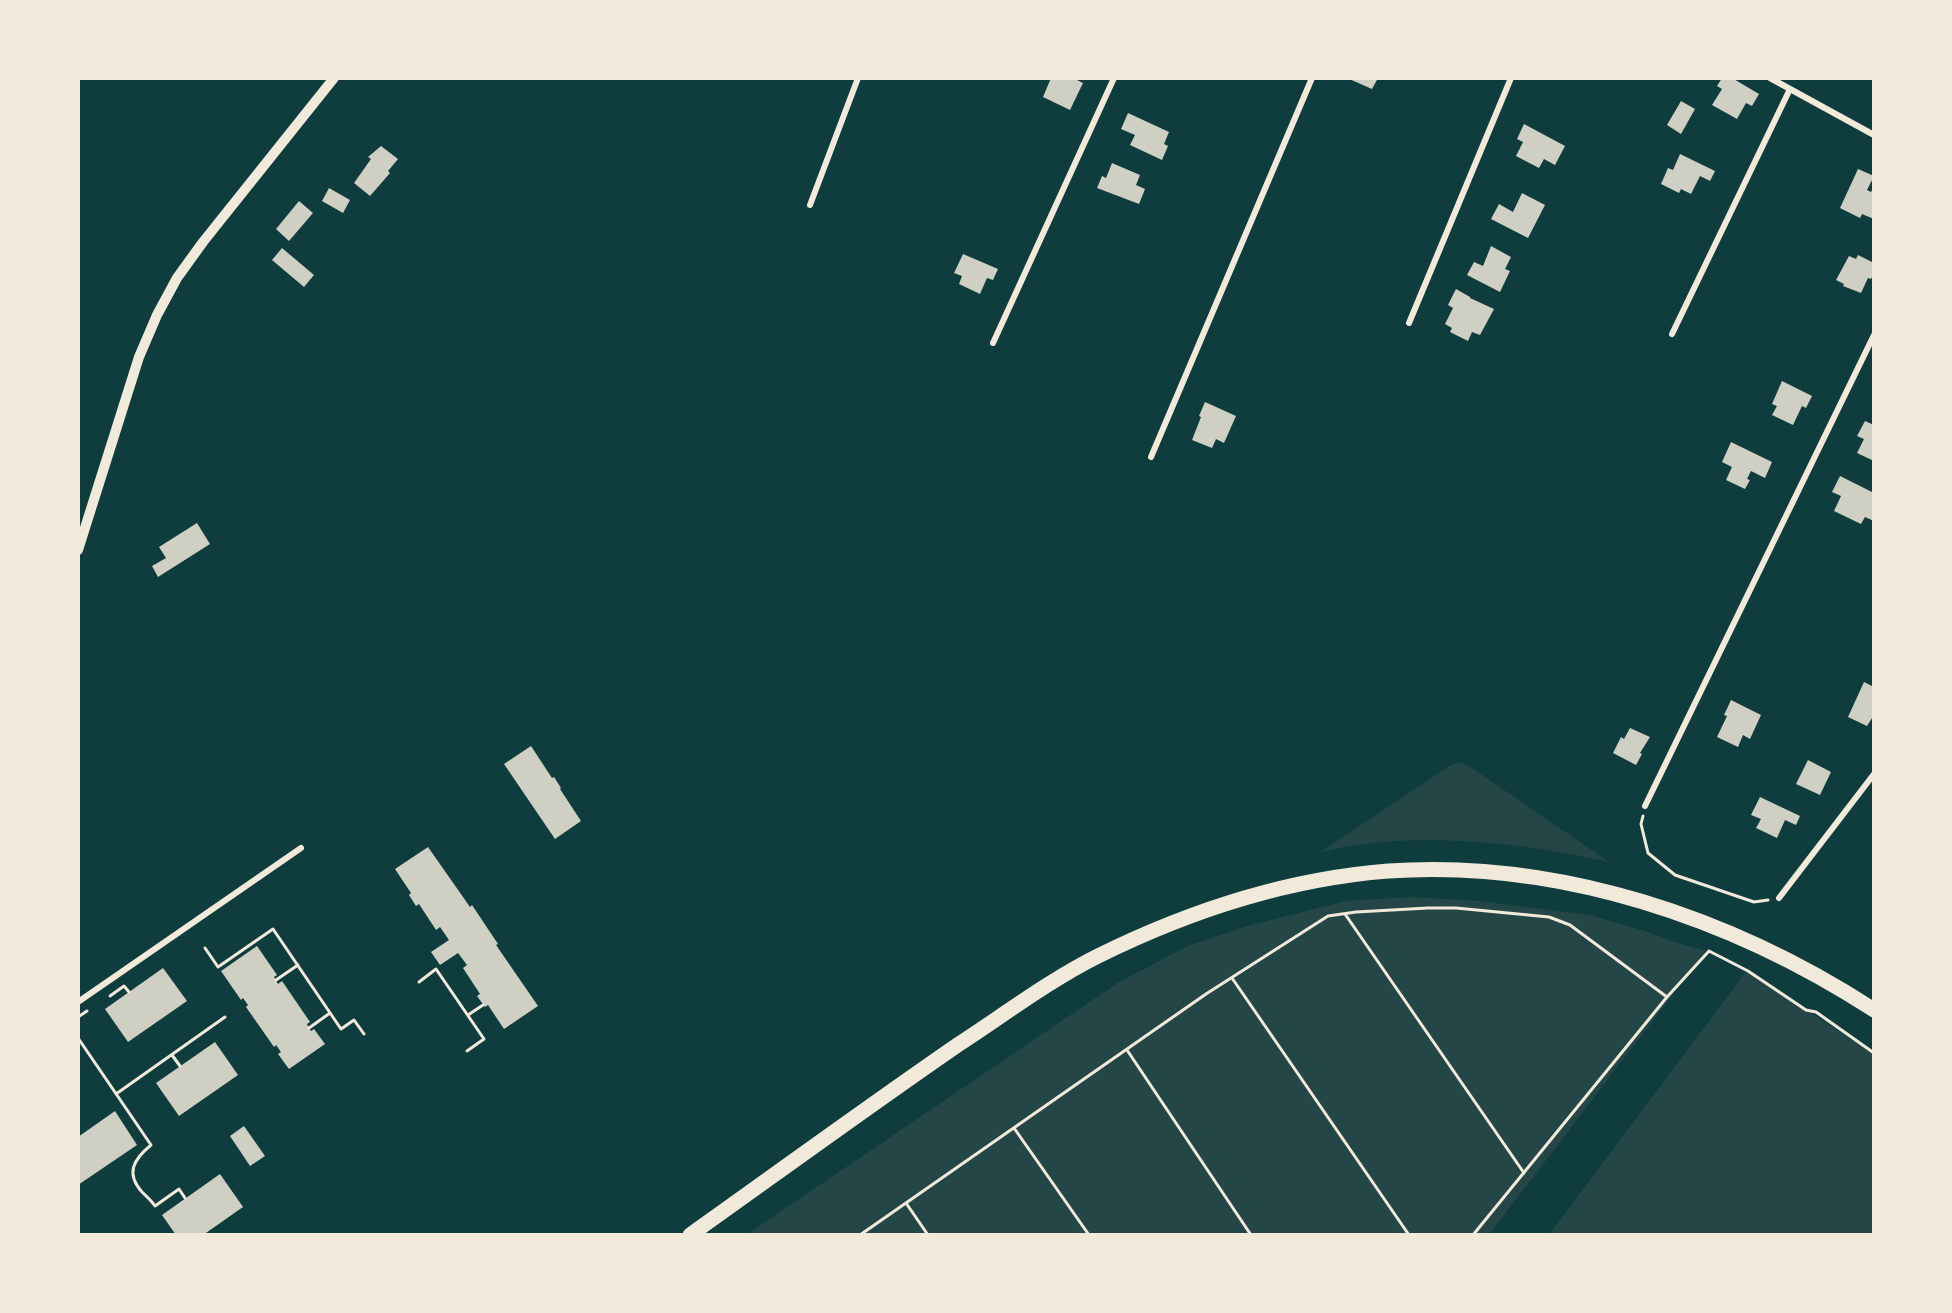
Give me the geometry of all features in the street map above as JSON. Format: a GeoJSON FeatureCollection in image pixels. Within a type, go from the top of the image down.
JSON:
{"type":"FeatureCollection","features":[{"type":"Feature","properties":{"kind":"main road"},"geometry":{"type":"LineString","coordinates":[[690,1235],[931,1064],[1051,983],[1104,953],[1185,918],[1233,901],[1289,886],[1388,871],[1433,870],[1522,876],[1581,887],[1635,900],[1702,921],[1766,948],[1847,992],[1874,1010]]}},
{"type":"Feature","properties":{"kind":"street"},"geometry":{"type":"LineString","coordinates":[[78,550],[139,357],[157,315],[203,242],[334,78]]}},
{"type":"Feature","properties":{"kind":"street"},"geometry":{"type":"LineString","coordinates":[[810,205],[858,78]]}},
{"type":"Feature","properties":{"kind":"street"},"geometry":{"type":"LineString","coordinates":[[993,343],[1114,78]]}},
{"type":"Feature","properties":{"kind":"street"},"geometry":{"type":"LineString","coordinates":[[1150,458],[1312,78]]}},
{"type":"Feature","properties":{"kind":"street"},"geometry":{"type":"LineString","coordinates":[[1409,323],[1511,78]]}},
{"type":"Feature","properties":{"kind":"street"},"geometry":{"type":"LineString","coordinates":[[1770,78],[1874,135]]}},
{"type":"Feature","properties":{"kind":"street"},"geometry":{"type":"LineString","coordinates":[[1672,334],[1790,89]]}},
{"type":"Feature","properties":{"kind":"street"},"geometry":{"type":"LineString","coordinates":[[1645,806],[1874,335]]}},
{"type":"Feature","properties":{"kind":"street"},"geometry":{"type":"LineString","coordinates":[[1779,898],[1874,774]]}},
{"type":"Feature","properties":{"kind":"street"},"geometry":{"type":"LineString","coordinates":[[78,1002],[301,848]]}},
{"type":"Feature","properties":{"kind":"path"},"geometry":{"type":"LineString","coordinates":[[1645,806],[1641,824],[1648,853],[1675,875],[1754,902],[1779,898]]}},
{"type":"Feature","properties":{"kind":"path"},"geometry":{"type":"LineString","coordinates":[[860,1235],[1232,978],[1328,916],[1456,908],[1549,917],[1570,925],[1667,997]]}},
{"type":"Feature","properties":{"kind":"path"},"geometry":{"type":"LineString","coordinates":[[1345,914],[1524,1173]]}},
{"type":"Feature","properties":{"kind":"path"},"geometry":{"type":"LineString","coordinates":[[205,948],[218,967],[273,929],[341,1029],[354,1020],[364,1034]]}},
{"type":"Feature","properties":{"kind":"path"},"geometry":{"type":"LineString","coordinates":[[1473,1235],[1667,997],[1709,951],[1746,969],[1806,1010],[1816,1012],[1874,1053]]}},
{"type":"Feature","properties":{"kind":"path"},"geometry":{"type":"LineString","coordinates":[[276,980],[298,965]]}},
{"type":"Feature","properties":{"kind":"path"},"geometry":{"type":"LineString","coordinates":[[419,982],[436,969],[468,1015],[484,1039],[467,1052]]}},
{"type":"Feature","properties":{"kind":"path"},"geometry":{"type":"LineString","coordinates":[[1232,978],[1409,1235]]}},
{"type":"Feature","properties":{"kind":"path"},"geometry":{"type":"LineString","coordinates":[[108,997],[124,986],[129,992]]}},
{"type":"Feature","properties":{"kind":"path"},"geometry":{"type":"LineString","coordinates":[[468,1015],[483,1005]]}},
{"type":"Feature","properties":{"kind":"path"},"geometry":{"type":"LineString","coordinates":[[78,1017],[92,1008]]}},
{"type":"Feature","properties":{"kind":"path"},"geometry":{"type":"LineString","coordinates":[[309,1028],[330,1013]]}},
{"type":"Feature","properties":{"kind":"path"},"geometry":{"type":"LineString","coordinates":[[116,1094],[225,1017]]}},
{"type":"Feature","properties":{"kind":"path"},"geometry":{"type":"LineString","coordinates":[[78,1038],[151,1145],[138,1156],[132,1172],[142,1193],[155,1206],[179,1190],[185,1198]]}},
{"type":"Feature","properties":{"kind":"path"},"geometry":{"type":"LineString","coordinates":[[1127,1050],[1251,1235]]}},
{"type":"Feature","properties":{"kind":"path"},"geometry":{"type":"LineString","coordinates":[[172,1055],[180,1066]]}},
{"type":"Feature","properties":{"kind":"path"},"geometry":{"type":"LineString","coordinates":[[1014,1128],[1089,1235]]}},
{"type":"Feature","properties":{"kind":"path"},"geometry":{"type":"LineString","coordinates":[[906,1203],[928,1235]]}},
{"type":"Feature","properties":{"kind":"shaded area"},"geometry":{"type":"Polygon","coordinates":[[[1461,762],[1609,862],[1538,849],[1464,841],[1390,841],[1319,853],[1449,766],[1461,762]]]}},
{"type":"Feature","properties":{"kind":"shaded area"},"geometry":{"type":"Polygon","coordinates":[[[1409,897],[1479,901],[1590,915],[1706,951],[1489,1235],[746,1235],[1119,982],[1188,946],[1251,925],[1346,901],[1409,897]]]}},
{"type":"Feature","properties":{"kind":"shaded area"},"geometry":{"type":"Polygon","coordinates":[[[1747,970],[1874,1054],[1874,1235],[1549,1235],[1747,970]]]}},
{"type":"Feature","properties":{"kind":"building"},"geometry":{"type":"Polygon","coordinates":[[[1051,78],[1073,78],[1083,83],[1070,110],[1043,97],[1051,78]]]}},
{"type":"Feature","properties":{"kind":"building"},"geometry":{"type":"Polygon","coordinates":[[[1347,78],[1378,78],[1372,89],[1347,78]]]}},
{"type":"Feature","properties":{"kind":"building"},"geometry":{"type":"Polygon","coordinates":[[[1722,78],[1732,78],[1759,94],[1752,106],[1746,103],[1737,119],[1712,105],[1722,89],[1717,86],[1722,78]]]}},
{"type":"Feature","properties":{"kind":"building"},"geometry":{"type":"Polygon","coordinates":[[[1681,101],[1695,109],[1681,134],[1667,125],[1681,101]]]}},
{"type":"Feature","properties":{"kind":"building"},"geometry":{"type":"Polygon","coordinates":[[[1128,113],[1169,132],[1164,144],[1168,146],[1162,160],[1130,145],[1135,135],[1121,129],[1128,113]]]}},
{"type":"Feature","properties":{"kind":"building"},"geometry":{"type":"Polygon","coordinates":[[[1524,124],[1565,146],[1555,165],[1544,159],[1539,168],[1516,156],[1523,142],[1517,139],[1524,124]]]}},
{"type":"Feature","properties":{"kind":"building"},"geometry":{"type":"Polygon","coordinates":[[[381,146],[398,159],[388,171],[390,173],[370,196],[354,183],[371,159],[368,157],[381,146]]]}},
{"type":"Feature","properties":{"kind":"building"},"geometry":{"type":"Polygon","coordinates":[[[1680,154],[1715,171],[1710,181],[1700,176],[1691,194],[1681,189],[1679,193],[1661,184],[1668,168],[1673,170],[1680,154]]]}},
{"type":"Feature","properties":{"kind":"building"},"geometry":{"type":"Polygon","coordinates":[[[1112,163],[1140,175],[1136,185],[1145,189],[1139,204],[1097,188],[1102,176],[1106,178],[1112,163]]]}},
{"type":"Feature","properties":{"kind":"building"},"geometry":{"type":"Polygon","coordinates":[[[1858,169],[1874,176],[1867,190],[1871,192],[1874,186],[1874,219],[1862,214],[1860,218],[1840,208],[1858,169]]]}},
{"type":"Feature","properties":{"kind":"building"},"geometry":{"type":"Polygon","coordinates":[[[329,188],[350,200],[343,213],[322,201],[329,188]]]}},
{"type":"Feature","properties":{"kind":"building"},"geometry":{"type":"Polygon","coordinates":[[[1522,193],[1545,205],[1528,238],[1491,219],[1499,204],[1513,212],[1522,193]]]}},
{"type":"Feature","properties":{"kind":"building"},"geometry":{"type":"Polygon","coordinates":[[[299,201],[313,213],[289,241],[276,229],[299,201]]]}},
{"type":"Feature","properties":{"kind":"building"},"geometry":{"type":"Polygon","coordinates":[[[1491,246],[1511,257],[1505,269],[1510,271],[1500,292],[1467,275],[1474,262],[1483,266],[1491,246]]]}},
{"type":"Feature","properties":{"kind":"building"},"geometry":{"type":"Polygon","coordinates":[[[282,248],[314,275],[304,287],[272,260],[282,248]]]}},
{"type":"Feature","properties":{"kind":"building"},"geometry":{"type":"Polygon","coordinates":[[[963,254],[998,269],[993,280],[987,278],[980,294],[959,284],[962,276],[954,273],[963,254]]]}},
{"type":"Feature","properties":{"kind":"building"},"geometry":{"type":"Polygon","coordinates":[[[1858,255],[1874,263],[1874,273],[1871,279],[1868,278],[1861,293],[1843,286],[1844,284],[1836,280],[1849,256],[1856,259],[1858,255]]]}},
{"type":"Feature","properties":{"kind":"building"},"geometry":{"type":"Polygon","coordinates":[[[1456,289],[1494,309],[1480,335],[1472,332],[1468,341],[1450,332],[1452,328],[1445,324],[1453,308],[1448,305],[1456,289]]]}},
{"type":"Feature","properties":{"kind":"building"},"geometry":{"type":"Polygon","coordinates":[[[1782,381],[1812,396],[1806,408],[1802,406],[1793,425],[1772,415],[1777,406],[1772,404],[1782,381]]]}},
{"type":"Feature","properties":{"kind":"building"},"geometry":{"type":"Polygon","coordinates":[[[1205,402],[1236,416],[1224,443],[1216,439],[1212,448],[1192,440],[1205,402]]]}},
{"type":"Feature","properties":{"kind":"building"},"geometry":{"type":"Polygon","coordinates":[[[1865,421],[1874,425],[1874,461],[1857,453],[1864,439],[1857,436],[1865,421]]]}},
{"type":"Feature","properties":{"kind":"building"},"geometry":{"type":"Polygon","coordinates":[[[1731,442],[1772,462],[1765,478],[1751,471],[1747,479],[1750,480],[1745,489],[1726,480],[1732,467],[1722,462],[1731,442]]]}},
{"type":"Feature","properties":{"kind":"building"},"geometry":{"type":"Polygon","coordinates":[[[1840,476],[1874,493],[1874,521],[1865,517],[1861,524],[1834,511],[1841,496],[1832,492],[1840,476]]]}},
{"type":"Feature","properties":{"kind":"building"},"geometry":{"type":"Polygon","coordinates":[[[197,523],[210,544],[158,577],[152,566],[166,558],[159,547],[197,523]]]}},
{"type":"Feature","properties":{"kind":"building"},"geometry":{"type":"Polygon","coordinates":[[[1864,682],[1874,687],[1874,715],[1867,726],[1848,717],[1864,682]]]}},
{"type":"Feature","properties":{"kind":"building"},"geometry":{"type":"Polygon","coordinates":[[[1731,700],[1761,715],[1750,739],[1743,735],[1738,747],[1717,737],[1727,716],[1724,715],[1731,700]]]}},
{"type":"Feature","properties":{"kind":"building"},"geometry":{"type":"Polygon","coordinates":[[[1630,728],[1650,737],[1636,765],[1613,753],[1621,737],[1624,739],[1630,728]]]}},
{"type":"Feature","properties":{"kind":"building"},"geometry":{"type":"Polygon","coordinates":[[[531,746],[552,778],[554,777],[581,821],[555,839],[504,764],[531,746]]]}},
{"type":"Feature","properties":{"kind":"building"},"geometry":{"type":"Polygon","coordinates":[[[1808,760],[1831,772],[1820,795],[1796,784],[1808,760]]]}},
{"type":"Feature","properties":{"kind":"building"},"geometry":{"type":"Polygon","coordinates":[[[1760,797],[1800,816],[1796,825],[1785,820],[1777,838],[1756,828],[1761,819],[1751,815],[1760,797]]]}},
{"type":"Feature","properties":{"kind":"building"},"geometry":{"type":"Polygon","coordinates":[[[428,847],[470,907],[472,905],[538,1006],[504,1029],[488,1005],[485,1007],[477,996],[480,994],[463,968],[467,965],[458,953],[440,965],[431,952],[449,940],[440,927],[436,930],[419,904],[416,906],[409,895],[411,893],[395,869],[428,847]]]}},
{"type":"Feature","properties":{"kind":"building"},"geometry":{"type":"Polygon","coordinates":[[[257,946],[277,975],[274,977],[278,984],[282,981],[310,1022],[307,1024],[311,1031],[314,1029],[325,1044],[289,1069],[278,1054],[281,1052],[276,1045],[274,1047],[246,1007],[248,1005],[243,998],[241,1000],[221,971],[257,946]]]}},
{"type":"Feature","properties":{"kind":"building"},"geometry":{"type":"Polygon","coordinates":[[[163,968],[187,1001],[128,1042],[105,1009],[163,968]]]}},
{"type":"Feature","properties":{"kind":"building"},"geometry":{"type":"Polygon","coordinates":[[[215,1042],[238,1075],[179,1116],[156,1083],[215,1042]]]}},
{"type":"Feature","properties":{"kind":"building"},"geometry":{"type":"Polygon","coordinates":[[[115,1111],[137,1145],[78,1185],[78,1137],[115,1111]]]}},
{"type":"Feature","properties":{"kind":"building"},"geometry":{"type":"Polygon","coordinates":[[[244,1126],[265,1156],[250,1166],[230,1136],[244,1126]]]}},
{"type":"Feature","properties":{"kind":"building"},"geometry":{"type":"Polygon","coordinates":[[[220,1174],[243,1207],[203,1235],[176,1235],[162,1215],[220,1174]]]}}]}
